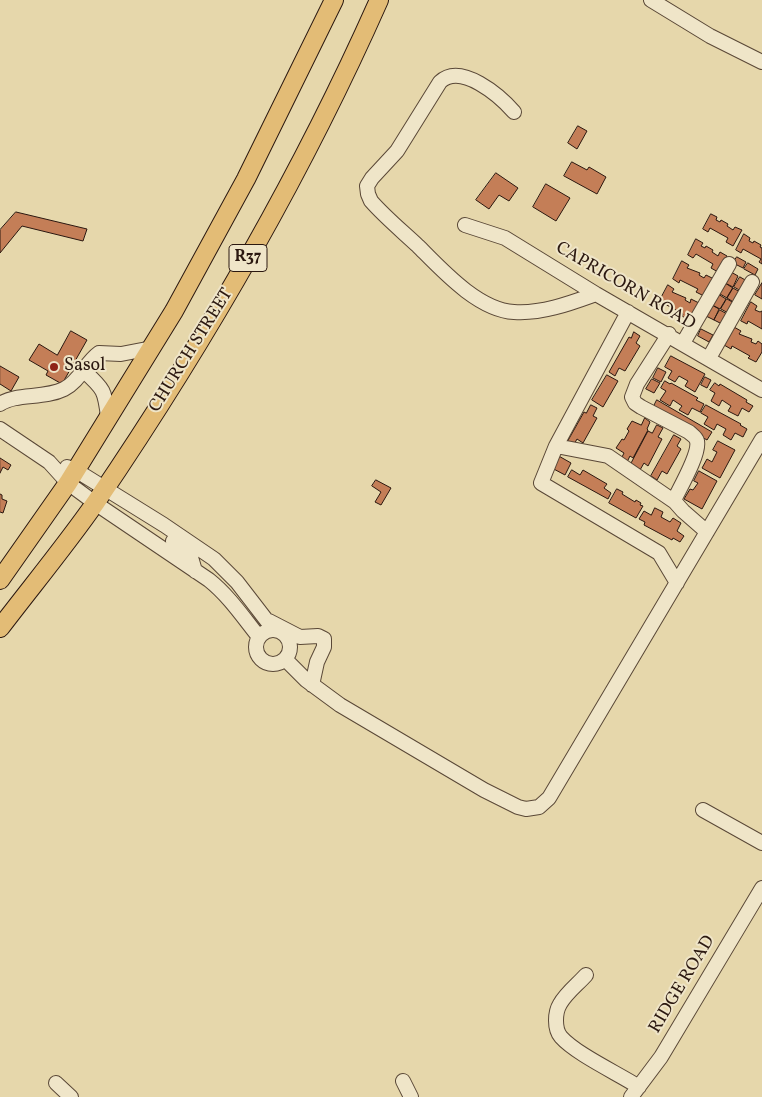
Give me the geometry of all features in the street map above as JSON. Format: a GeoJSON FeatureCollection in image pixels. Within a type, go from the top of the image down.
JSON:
{"type":"FeatureCollection","features":[{"type":"Feature","properties":{"kind":"main road","name":"CHURCH STREET"},"geometry":{"type":"LineString","coordinates":[[0,580],[73,477],[152,348],[246,178],[334,0]]}},
{"type":"Feature","properties":{"kind":"main road","name":"CHURCH STREET"},"geometry":{"type":"LineString","coordinates":[[0,628],[100,496],[193,354],[258,241],[350,63],[379,0]]}},
{"type":"Feature","properties":{"kind":"street"},"geometry":{"type":"LineString","coordinates":[[650,0],[710,36],[762,62]]}},
{"type":"Feature","properties":{"kind":"street"},"geometry":{"type":"LineString","coordinates":[[514,112],[502,98],[474,81],[460,76],[444,78],[397,151],[367,186],[371,201],[447,276],[463,289],[491,305],[512,312],[525,312],[574,302],[596,294]]}},
{"type":"Feature","properties":{"kind":"street","name":"CAPRICORN ROAD"},"geometry":{"type":"LineString","coordinates":[[465,225],[505,238],[596,294],[669,334],[762,390]]}},
{"type":"Feature","properties":{"kind":"street"},"geometry":{"type":"LineString","coordinates":[[683,343],[729,264]]}},
{"type":"Feature","properties":{"kind":"street"},"geometry":{"type":"LineString","coordinates":[[709,358],[752,282]]}},
{"type":"Feature","properties":{"kind":"street"},"geometry":{"type":"LineString","coordinates":[[628,312],[556,446],[541,483],[659,553],[677,584]]}},
{"type":"Feature","properties":{"kind":"street"},"geometry":{"type":"LineString","coordinates":[[669,334],[637,384],[632,396],[635,404],[689,432],[697,442],[696,452],[675,498],[675,502]]}},
{"type":"Feature","properties":{"kind":"street"},"geometry":{"type":"LineString","coordinates":[[0,404],[13,398],[31,397],[63,390],[72,384],[99,353],[121,354],[152,348]]}},
{"type":"Feature","properties":{"kind":"street"},"geometry":{"type":"LineString","coordinates":[[84,371],[103,390],[108,417]]}},
{"type":"Feature","properties":{"kind":"street"},"geometry":{"type":"LineString","coordinates":[[0,429],[100,496],[221,590],[259,637]]}},
{"type":"Feature","properties":{"kind":"street"},"geometry":{"type":"LineString","coordinates":[[285,659],[312,685],[340,705],[484,790],[518,807],[533,809],[545,804],[762,439]]}},
{"type":"Feature","properties":{"kind":"street"},"geometry":{"type":"LineString","coordinates":[[556,446],[608,456],[675,502],[707,532]]}},
{"type":"Feature","properties":{"kind":"street"},"geometry":{"type":"LineString","coordinates":[[100,496],[164,525],[193,544],[225,570],[271,626],[287,639],[289,649],[285,659],[275,664],[264,662],[257,653],[259,637],[271,626]]}},
{"type":"Feature","properties":{"kind":"street"},"geometry":{"type":"LineString","coordinates":[[164,525],[174,541],[192,558],[195,571]]}},
{"type":"Feature","properties":{"kind":"street"},"geometry":{"type":"LineString","coordinates":[[271,626],[300,637],[318,636],[324,639],[324,647],[317,662],[312,685]]}},
{"type":"Feature","properties":{"kind":"street"},"geometry":{"type":"LineString","coordinates":[[704,810],[762,843]]}},
{"type":"Feature","properties":{"kind":"street","name":"RIDGE ROAD"},"geometry":{"type":"LineString","coordinates":[[635,1092],[661,1057],[762,888]]}},
{"type":"Feature","properties":{"kind":"street"},"geometry":{"type":"LineString","coordinates":[[586,975],[560,1004],[556,1024],[560,1036],[576,1050],[635,1092]]}},
{"type":"Feature","properties":{"kind":"street"},"geometry":{"type":"LineString","coordinates":[[403,1081],[411,1097]]}},
{"type":"Feature","properties":{"kind":"street"},"geometry":{"type":"LineString","coordinates":[[56,1083],[72,1097]]}},
{"type":"Feature","properties":{"kind":"building"},"geometry":{"type":"Polygon","coordinates":[[[578,126],[587,131],[577,149],[568,143],[578,126]]]}},
{"type":"Feature","properties":{"kind":"building"},"geometry":{"type":"Polygon","coordinates":[[[572,162],[587,170],[589,167],[606,177],[597,194],[564,176],[572,162]]]}},
{"type":"Feature","properties":{"kind":"building"},"geometry":{"type":"Polygon","coordinates":[[[496,173],[518,188],[509,201],[499,195],[489,209],[476,200],[496,173]]]}},
{"type":"Feature","properties":{"kind":"building"},"geometry":{"type":"Polygon","coordinates":[[[546,184],[570,198],[556,221],[533,207],[546,184]]]}},
{"type":"Feature","properties":{"kind":"building"},"geometry":{"type":"Polygon","coordinates":[[[16,212],[87,229],[83,241],[22,226],[0,253],[0,230],[16,212]]]}},
{"type":"Feature","properties":{"kind":"building"},"geometry":{"type":"Polygon","coordinates":[[[711,214],[717,217],[716,220],[720,222],[721,220],[728,224],[727,226],[733,230],[735,227],[742,230],[733,246],[726,242],[728,238],[710,228],[708,232],[703,229],[711,214]]]}},
{"type":"Feature","properties":{"kind":"building"},"geometry":{"type":"Polygon","coordinates":[[[744,234],[750,238],[749,241],[753,243],[754,241],[761,245],[762,264],[759,262],[761,259],[743,249],[741,253],[736,250],[744,234]]]}},
{"type":"Feature","properties":{"kind":"building"},"geometry":{"type":"Polygon","coordinates":[[[696,239],[703,243],[701,246],[705,248],[706,246],[713,250],[712,252],[718,256],[720,252],[727,256],[718,272],[711,268],[713,264],[696,254],[693,258],[688,255],[696,239]]]}},
{"type":"Feature","properties":{"kind":"building"},"geometry":{"type":"Polygon","coordinates":[[[737,257],[746,262],[743,268],[733,263],[737,257]]]}},
{"type":"Feature","properties":{"kind":"building"},"geometry":{"type":"Polygon","coordinates":[[[682,261],[689,265],[687,268],[700,273],[699,275],[704,278],[706,275],[714,279],[704,296],[696,292],[698,289],[680,280],[679,283],[673,279],[682,261]]]}},
{"type":"Feature","properties":{"kind":"building"},"geometry":{"type":"Polygon","coordinates":[[[748,263],[758,269],[755,275],[744,269],[748,263]]]}},
{"type":"Feature","properties":{"kind":"building"},"geometry":{"type":"Polygon","coordinates":[[[731,272],[738,276],[733,287],[725,283],[731,272]]]}},
{"type":"Feature","properties":{"kind":"building"},"geometry":{"type":"Polygon","coordinates":[[[740,277],[747,281],[741,291],[734,287],[740,277]]]}},
{"type":"Feature","properties":{"kind":"building"},"geometry":{"type":"Polygon","coordinates":[[[725,283],[733,288],[727,298],[720,294],[725,283]]]}},
{"type":"Feature","properties":{"kind":"building"},"geometry":{"type":"Polygon","coordinates":[[[762,283],[762,299],[755,295],[762,283]]]}},
{"type":"Feature","properties":{"kind":"building"},"geometry":{"type":"Polygon","coordinates":[[[668,285],[674,289],[672,292],[686,298],[685,300],[690,303],[691,299],[699,303],[690,321],[682,316],[683,314],[665,304],[664,307],[658,304],[668,285]]]}},
{"type":"Feature","properties":{"kind":"building"},"geometry":{"type":"Polygon","coordinates":[[[733,288],[740,292],[735,303],[727,298],[733,288]]]}},
{"type":"Feature","properties":{"kind":"building"},"geometry":{"type":"Polygon","coordinates":[[[718,294],[726,299],[720,309],[712,305],[718,294]]]}},
{"type":"Feature","properties":{"kind":"building"},"geometry":{"type":"Polygon","coordinates":[[[727,299],[734,303],[728,313],[721,309],[727,299]]]}},
{"type":"Feature","properties":{"kind":"building"},"geometry":{"type":"Polygon","coordinates":[[[751,302],[757,306],[755,310],[762,311],[762,329],[748,321],[747,324],[741,321],[751,302]]]}},
{"type":"Feature","properties":{"kind":"building"},"geometry":{"type":"Polygon","coordinates":[[[712,305],[719,309],[714,320],[706,316],[712,305]]]}},
{"type":"Feature","properties":{"kind":"building"},"geometry":{"type":"Polygon","coordinates":[[[720,310],[727,314],[722,324],[714,320],[720,310]]]}},
{"type":"Feature","properties":{"kind":"building"},"geometry":{"type":"Polygon","coordinates":[[[734,327],[741,331],[739,334],[752,339],[751,342],[756,344],[758,341],[762,344],[762,352],[756,362],[748,358],[750,356],[732,346],[731,349],[724,345],[734,327]]]}},
{"type":"Feature","properties":{"kind":"building"},"geometry":{"type":"Polygon","coordinates":[[[701,329],[713,335],[709,342],[698,336],[701,329]]]}},
{"type":"Feature","properties":{"kind":"building"},"geometry":{"type":"Polygon","coordinates":[[[71,331],[87,340],[62,384],[46,375],[48,371],[29,360],[39,344],[57,355],[71,331]]]}},
{"type":"Feature","properties":{"kind":"building"},"geometry":{"type":"Polygon","coordinates":[[[634,332],[640,336],[636,343],[640,346],[625,371],[619,368],[615,376],[609,372],[629,337],[631,338],[634,332]]]}},
{"type":"Feature","properties":{"kind":"building"},"geometry":{"type":"Polygon","coordinates":[[[671,356],[705,374],[695,392],[685,386],[688,381],[679,376],[675,382],[668,378],[672,371],[665,367],[671,356]]]}},
{"type":"Feature","properties":{"kind":"building"},"geometry":{"type":"Polygon","coordinates":[[[0,366],[19,377],[11,391],[0,384],[0,366]]]}},
{"type":"Feature","properties":{"kind":"building"},"geometry":{"type":"Polygon","coordinates":[[[658,368],[666,372],[661,382],[653,378],[658,368]]]}},
{"type":"Feature","properties":{"kind":"building"},"geometry":{"type":"Polygon","coordinates":[[[607,375],[618,381],[603,407],[592,400],[607,375]]]}},
{"type":"Feature","properties":{"kind":"building"},"geometry":{"type":"Polygon","coordinates":[[[705,377],[711,380],[707,388],[701,385],[705,377]]]}},
{"type":"Feature","properties":{"kind":"building"},"geometry":{"type":"Polygon","coordinates":[[[652,379],[660,383],[654,393],[646,389],[652,379]]]}},
{"type":"Feature","properties":{"kind":"building"},"geometry":{"type":"Polygon","coordinates":[[[665,381],[698,398],[696,400],[704,404],[700,412],[692,408],[688,415],[679,410],[682,406],[673,400],[670,406],[660,400],[666,391],[661,388],[665,381]]]}},
{"type":"Feature","properties":{"kind":"building"},"geometry":{"type":"Polygon","coordinates":[[[715,383],[747,400],[746,402],[753,406],[749,412],[742,408],[738,416],[728,411],[731,406],[722,400],[719,406],[711,401],[715,393],[710,390],[715,383]]]}},
{"type":"Feature","properties":{"kind":"building"},"geometry":{"type":"Polygon","coordinates":[[[657,400],[712,432],[707,440],[653,408],[657,400]]]}},
{"type":"Feature","properties":{"kind":"building"},"geometry":{"type":"Polygon","coordinates":[[[591,405],[597,408],[593,416],[597,418],[583,443],[577,439],[572,448],[566,444],[584,412],[586,413],[591,405]]]}},
{"type":"Feature","properties":{"kind":"building"},"geometry":{"type":"Polygon","coordinates":[[[706,405],[747,429],[743,437],[735,433],[731,440],[723,435],[726,429],[717,424],[714,430],[704,424],[708,417],[701,413],[706,405]]]}},
{"type":"Feature","properties":{"kind":"building"},"geometry":{"type":"Polygon","coordinates":[[[645,418],[650,422],[648,430],[633,458],[630,456],[627,462],[621,459],[624,453],[616,448],[622,439],[624,440],[629,431],[627,429],[632,421],[641,425],[645,418]]]}},
{"type":"Feature","properties":{"kind":"building"},"geometry":{"type":"Polygon","coordinates":[[[657,425],[663,428],[658,437],[662,439],[648,466],[644,463],[640,470],[630,465],[648,431],[652,433],[657,425]]]}},
{"type":"Feature","properties":{"kind":"building"},"geometry":{"type":"Polygon","coordinates":[[[674,435],[681,439],[677,446],[681,449],[667,474],[662,471],[657,480],[651,476],[674,435]]]}},
{"type":"Feature","properties":{"kind":"building"},"geometry":{"type":"Polygon","coordinates":[[[718,441],[735,450],[720,478],[702,468],[707,459],[712,462],[717,452],[713,450],[718,441]]]}},
{"type":"Feature","properties":{"kind":"building"},"geometry":{"type":"Polygon","coordinates":[[[557,455],[571,463],[565,475],[550,467],[557,455]]]}},
{"type":"Feature","properties":{"kind":"building"},"geometry":{"type":"Polygon","coordinates":[[[0,458],[11,465],[8,470],[3,467],[0,473],[0,458]]]}},
{"type":"Feature","properties":{"kind":"building"},"geometry":{"type":"Polygon","coordinates":[[[572,470],[580,475],[583,470],[607,484],[604,488],[611,493],[608,499],[568,477],[572,470]]]}},
{"type":"Feature","properties":{"kind":"building"},"geometry":{"type":"Polygon","coordinates":[[[699,471],[717,481],[702,509],[684,499],[690,489],[693,490],[698,483],[694,481],[699,471]]]}},
{"type":"Feature","properties":{"kind":"building"},"geometry":{"type":"Polygon","coordinates":[[[376,480],[391,488],[381,505],[375,502],[381,492],[372,486],[376,480]]]}},
{"type":"Feature","properties":{"kind":"building"},"geometry":{"type":"Polygon","coordinates":[[[617,489],[643,506],[636,518],[609,503],[617,489]]]}},
{"type":"Feature","properties":{"kind":"building"},"geometry":{"type":"Polygon","coordinates":[[[0,494],[2,499],[7,501],[3,513],[0,512],[0,494]]]}},
{"type":"Feature","properties":{"kind":"building"},"geometry":{"type":"Polygon","coordinates":[[[655,508],[663,512],[661,517],[670,522],[673,518],[681,523],[677,531],[684,536],[680,542],[673,538],[672,540],[644,525],[645,522],[639,519],[644,511],[651,515],[655,508]]]}},
{"type":"Feature","properties":{"kind":"place","name":"Sasol"},"geometry":{"type":"Point","coordinates":[54,367]}}]}
